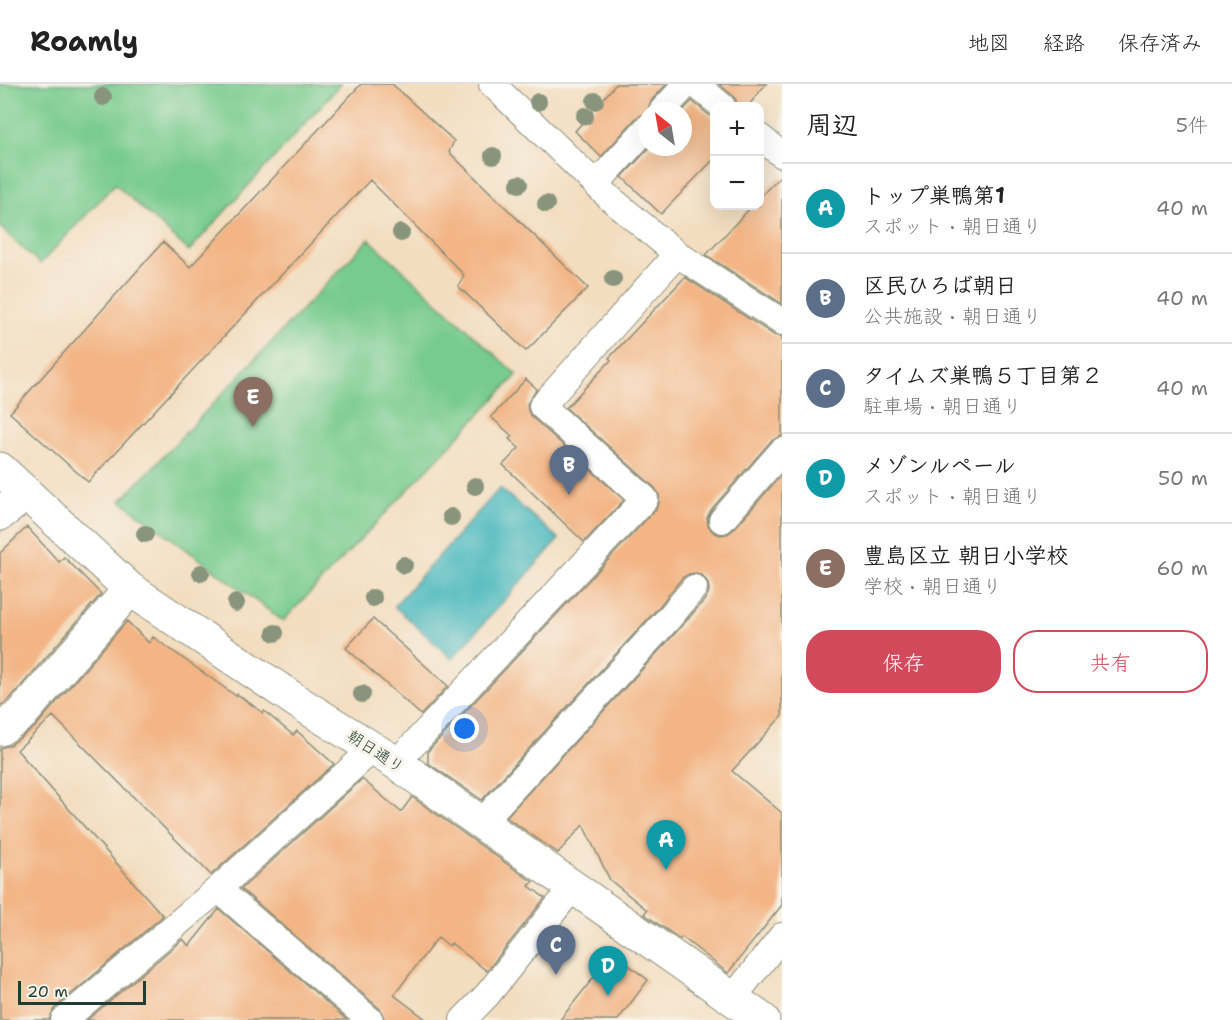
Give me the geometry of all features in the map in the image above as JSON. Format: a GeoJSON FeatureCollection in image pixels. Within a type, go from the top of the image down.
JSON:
{"type":"FeatureCollection","features":[{"type":"Feature","properties":{"kind":"street","name":"朝日通り"},"geometry":{"type":"LineString","coordinates":[[0,469],[130,589],[301,704],[385,755],[763,1020]]}},
{"type":"Feature","properties":{"kind":"street"},"geometry":{"type":"LineString","coordinates":[[0,514],[26,494]]}},
{"type":"Feature","properties":{"kind":"street"},"geometry":{"type":"LineString","coordinates":[[0,729],[21,715],[130,589]]}},
{"type":"Feature","properties":{"kind":"lane"},"geometry":{"type":"LineString","coordinates":[[492,84],[596,184],[676,254],[782,322]]}},
{"type":"Feature","properties":{"kind":"lane"},"geometry":{"type":"LineString","coordinates":[[670,102],[687,84]]}},
{"type":"Feature","properties":{"kind":"lane"},"geometry":{"type":"LineString","coordinates":[[695,84],[717,102]]}},
{"type":"Feature","properties":{"kind":"lane"},"geometry":{"type":"LineString","coordinates":[[596,184],[638,138]]}},
{"type":"Feature","properties":{"kind":"lane"},"geometry":{"type":"LineString","coordinates":[[64,1020],[218,888],[385,755],[645,499],[542,406],[676,254]]}},
{"type":"Feature","properties":{"kind":"lane"},"geometry":{"type":"LineString","coordinates":[[722,520],[782,451]]}},
{"type":"Feature","properties":{"kind":"lane"},"geometry":{"type":"LineString","coordinates":[[481,823],[694,588]]}},
{"type":"Feature","properties":{"kind":"lane"},"geometry":{"type":"LineString","coordinates":[[464,1020],[488,994],[573,887]]}},
{"type":"Feature","properties":{"kind":"lane"},"geometry":{"type":"LineString","coordinates":[[218,888],[370,1020]]}},
{"type":"Feature","properties":{"kind":"lane"},"geometry":{"type":"LineString","coordinates":[[732,999],[782,936]]}},
{"type":"Feature","properties":{"kind":"green space"},"geometry":{"type":"Polygon","coordinates":[[[0,84],[341,84],[189,251],[115,184],[40,264],[0,227],[0,84]]]}},
{"type":"Feature","properties":{"kind":"green space"},"geometry":{"type":"Polygon","coordinates":[[[369,239],[517,375],[283,621],[121,501],[369,239]]]}},
{"type":"Feature","properties":{"kind":"water"},"geometry":{"type":"Polygon","coordinates":[[[500,488],[559,539],[452,659],[394,606],[500,488]]]}},
{"type":"Feature","properties":{"kind":"building"},"geometry":{"type":"Polygon","coordinates":[[[361,84],[392,84],[454,141],[449,152],[588,288],[526,351],[458,286],[464,275],[370,180],[88,482],[10,413],[163,242],[190,267],[361,84]]]}},
{"type":"Feature","properties":{"kind":"building"},"geometry":{"type":"Polygon","coordinates":[[[616,84],[667,84],[651,102],[638,102],[638,117],[601,157],[575,131],[616,84]]]}},
{"type":"Feature","properties":{"kind":"building"},"geometry":{"type":"Polygon","coordinates":[[[719,84],[766,84],[751,102],[736,102],[719,84]]]}},
{"type":"Feature","properties":{"kind":"building"},"geometry":{"type":"Polygon","coordinates":[[[691,102],[710,116],[710,163],[661,214],[622,177],[642,156],[692,156],[691,102]]]}},
{"type":"Feature","properties":{"kind":"building"},"geometry":{"type":"Polygon","coordinates":[[[782,174],[782,304],[706,255],[748,210],[764,210],[764,193],[782,174]]]}},
{"type":"Feature","properties":{"kind":"building"},"geometry":{"type":"Polygon","coordinates":[[[685,277],[774,335],[782,337],[782,436],[771,441],[711,510],[707,518],[708,525],[713,532],[720,535],[727,534],[782,474],[782,716],[732,771],[782,813],[782,905],[728,973],[682,937],[680,939],[644,914],[647,910],[610,880],[583,825],[558,853],[506,817],[706,598],[709,591],[708,583],[703,576],[697,573],[682,578],[658,608],[482,800],[428,763],[428,751],[656,509],[659,495],[655,488],[566,408],[685,277]]]}},
{"type":"Feature","properties":{"kind":"building"},"geometry":{"type":"Polygon","coordinates":[[[526,379],[537,389],[527,404],[532,417],[624,500],[584,542],[503,465],[519,448],[509,439],[512,436],[491,417],[526,379]]]}},
{"type":"Feature","properties":{"kind":"building"},"geometry":{"type":"Polygon","coordinates":[[[27,527],[59,562],[64,557],[101,594],[8,701],[0,706],[0,553],[27,527]]]}},
{"type":"Feature","properties":{"kind":"building"},"geometry":{"type":"Polygon","coordinates":[[[373,619],[448,686],[421,715],[346,648],[373,619]]]}},
{"type":"Feature","properties":{"kind":"building"},"geometry":{"type":"Polygon","coordinates":[[[127,621],[149,643],[153,637],[236,696],[237,694],[263,713],[264,711],[293,735],[297,731],[334,764],[211,875],[53,716],[17,750],[163,916],[54,1009],[49,1020],[0,1020],[0,748],[10,745],[35,727],[127,621]]]}},
{"type":"Feature","properties":{"kind":"building"},"geometry":{"type":"Polygon","coordinates":[[[362,779],[401,812],[412,797],[533,882],[529,886],[545,898],[487,971],[451,943],[449,946],[438,937],[394,995],[427,1020],[385,1020],[380,1009],[241,889],[362,779]]]}},
{"type":"Feature","properties":{"kind":"building"},"geometry":{"type":"Polygon","coordinates":[[[219,909],[347,1020],[87,1020],[183,939],[189,946],[219,909]]]}},
{"type":"Feature","properties":{"kind":"building"},"geometry":{"type":"Polygon","coordinates":[[[613,953],[648,980],[618,1020],[560,1020],[613,953]]]}},
{"type":"Feature","properties":{"kind":"place","name":"豊島区立 朝日小学校"},"geometry":{"type":"Point","coordinates":[253,427]}},
{"type":"Feature","properties":{"kind":"place","name":"区民ひろば朝日"},"geometry":{"type":"Point","coordinates":[569,495]}},
{"type":"Feature","properties":{"kind":"place","name":"トップ巣鴨第1"},"geometry":{"type":"Point","coordinates":[666,870]}},
{"type":"Feature","properties":{"kind":"place","name":"タイムズ巣鴨５丁目第２"},"geometry":{"type":"Point","coordinates":[556,975]}},
{"type":"Feature","properties":{"kind":"place","name":"メゾンルペール"},"geometry":{"type":"Point","coordinates":[608,996]}}]}
